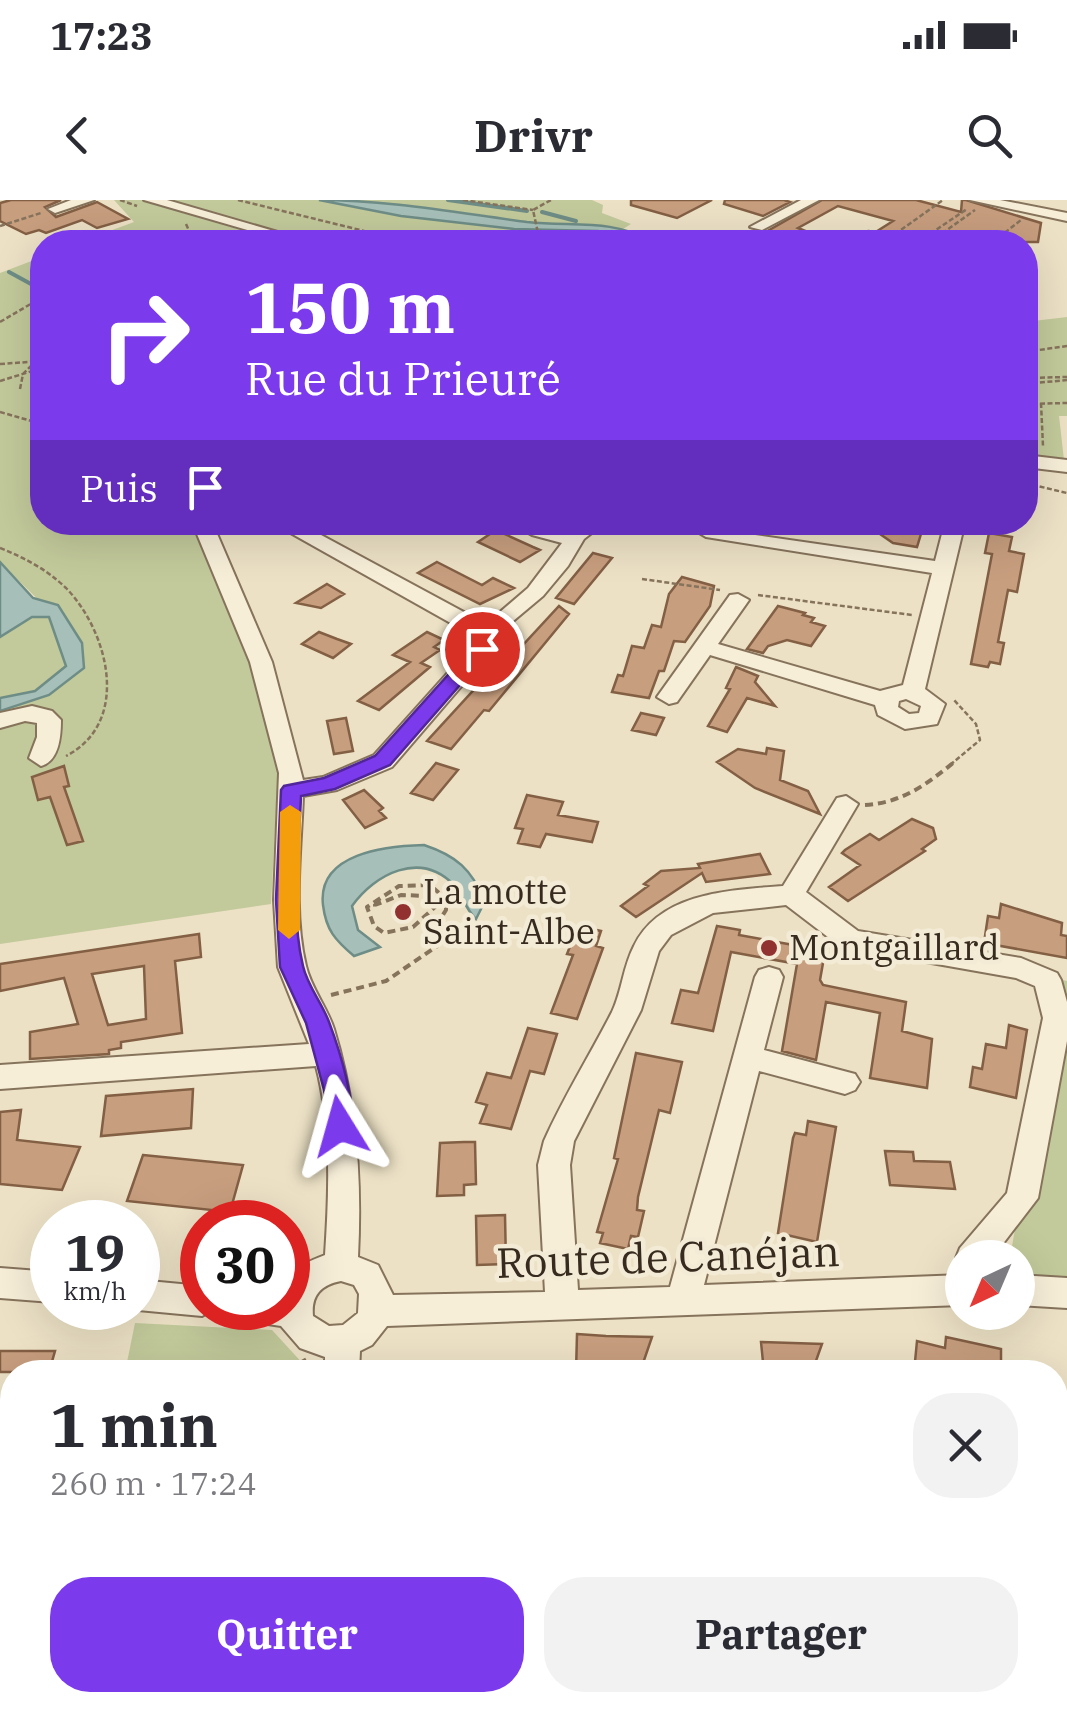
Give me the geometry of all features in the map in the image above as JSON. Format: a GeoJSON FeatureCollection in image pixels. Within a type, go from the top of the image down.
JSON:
{"type":"FeatureCollection","features":[{"type":"Feature","properties":{"kind":"street"},"geometry":{"type":"LineString","coordinates":[[55,209],[86,200]]}},
{"type":"Feature","properties":{"kind":"street"},"geometry":{"type":"LineString","coordinates":[[151,200],[260,230]]}},
{"type":"Feature","properties":{"kind":"street"},"geometry":{"type":"LineString","coordinates":[[756,226],[812,200]]}},
{"type":"Feature","properties":{"kind":"street"},"geometry":{"type":"LineString","coordinates":[[981,201],[1067,217]]}},
{"type":"Feature","properties":{"kind":"street"},"geometry":{"type":"LineString","coordinates":[[1038,456],[1067,466]]}},
{"type":"Feature","properties":{"kind":"street"},"geometry":{"type":"LineString","coordinates":[[215,535],[261,662],[284,740],[291,790],[286,900],[292,967],[307,1000],[336,1090],[346,1234],[341,1266]]}},
{"type":"Feature","properties":{"kind":"street"},"geometry":{"type":"LineString","coordinates":[[291,790],[328,784],[382,761],[482,649],[483,634],[475,625],[305,535]]}},
{"type":"Feature","properties":{"kind":"street"},"geometry":{"type":"LineString","coordinates":[[548,535],[574,538]]}},
{"type":"Feature","properties":{"kind":"street"},"geometry":{"type":"LineString","coordinates":[[483,634],[506,622],[578,535]]}},
{"type":"Feature","properties":{"kind":"street"},"geometry":{"type":"LineString","coordinates":[[764,535],[943,569]]}},
{"type":"Feature","properties":{"kind":"street"},"geometry":{"type":"LineString","coordinates":[[705,647],[885,700],[890,715],[906,722],[922,722],[934,710],[915,684],[952,535]]}},
{"type":"Feature","properties":{"kind":"street"},"geometry":{"type":"LineString","coordinates":[[679,694],[705,647],[740,605]]}},
{"type":"Feature","properties":{"kind":"street"},"geometry":{"type":"LineString","coordinates":[[0,720],[44,714],[50,730],[51,758]]}},
{"type":"Feature","properties":{"kind":"street"},"geometry":{"type":"LineString","coordinates":[[791,895],[846,804]]}},
{"type":"Feature","properties":{"kind":"street"},"geometry":{"type":"LineString","coordinates":[[562,1306],[554,1165],[559,1141],[632,1000],[650,942],[680,914],[692,910],[791,895],[852,940],[1020,968],[1047,980],[1057,1018],[1022,1198],[987,1240]]}},
{"type":"Feature","properties":{"kind":"street"},"geometry":{"type":"LineString","coordinates":[[683,1301],[769,976]]}},
{"type":"Feature","properties":{"kind":"street"},"geometry":{"type":"LineString","coordinates":[[0,1077],[326,1054]]}},
{"type":"Feature","properties":{"kind":"street"},"geometry":{"type":"LineString","coordinates":[[748,1057],[845,1082]]}},
{"type":"Feature","properties":{"kind":"street"},"geometry":{"type":"LineString","coordinates":[[303,1330],[329,1343],[342,1357],[378,1310],[378,1297],[366,1275],[341,1266],[310,1278]]}},
{"type":"Feature","properties":{"kind":"street"},"geometry":{"type":"LineString","coordinates":[[0,1282],[30,1285]]}},
{"type":"Feature","properties":{"kind":"street","name":"Route de Canéjan"},"geometry":{"type":"LineString","coordinates":[[378,1310],[422,1312],[945,1291]]}},
{"type":"Feature","properties":{"kind":"street"},"geometry":{"type":"LineString","coordinates":[[1035,1291],[1067,1293]]}},
{"type":"Feature","properties":{"kind":"path"},"geometry":{"type":"LineString","coordinates":[[238,200],[361,230]]}},
{"type":"Feature","properties":{"kind":"path"},"geometry":{"type":"LineString","coordinates":[[463,200],[533,210],[550,200]]}},
{"type":"Feature","properties":{"kind":"path"},"geometry":{"type":"LineString","coordinates":[[901,230],[943,200]]}},
{"type":"Feature","properties":{"kind":"path"},"geometry":{"type":"LineString","coordinates":[[936,230],[981,201]]}},
{"type":"Feature","properties":{"kind":"path"},"geometry":{"type":"LineString","coordinates":[[945,230],[981,201]]}},
{"type":"Feature","properties":{"kind":"path"},"geometry":{"type":"LineString","coordinates":[[0,226],[55,209]]}},
{"type":"Feature","properties":{"kind":"path"},"geometry":{"type":"LineString","coordinates":[[533,210],[538,230]]}},
{"type":"Feature","properties":{"kind":"path"},"geometry":{"type":"LineString","coordinates":[[1008,230],[1033,211]]}},
{"type":"Feature","properties":{"kind":"path"},"geometry":{"type":"LineString","coordinates":[[180,220],[190,230]]}},
{"type":"Feature","properties":{"kind":"path"},"geometry":{"type":"LineString","coordinates":[[0,322],[30,304]]}},
{"type":"Feature","properties":{"kind":"path"},"geometry":{"type":"LineString","coordinates":[[1038,350],[1067,346]]}},
{"type":"Feature","properties":{"kind":"path"},"geometry":{"type":"LineString","coordinates":[[0,364],[30,361]]}},
{"type":"Feature","properties":{"kind":"path"},"geometry":{"type":"LineString","coordinates":[[20,390],[23,374],[30,366]]}},
{"type":"Feature","properties":{"kind":"path"},"geometry":{"type":"LineString","coordinates":[[0,381],[30,372]]}},
{"type":"Feature","properties":{"kind":"path"},"geometry":{"type":"LineString","coordinates":[[1038,380],[1067,378]]}},
{"type":"Feature","properties":{"kind":"path"},"geometry":{"type":"LineString","coordinates":[[1038,403],[1067,403]]}},
{"type":"Feature","properties":{"kind":"path"},"geometry":{"type":"LineString","coordinates":[[1038,449],[1044,447],[1041,403]]}},
{"type":"Feature","properties":{"kind":"path"},"geometry":{"type":"LineString","coordinates":[[0,412],[30,421]]}},
{"type":"Feature","properties":{"kind":"path"},"geometry":{"type":"LineString","coordinates":[[1038,486],[1067,493]]}},
{"type":"Feature","properties":{"kind":"path"},"geometry":{"type":"LineString","coordinates":[[0,548],[25,557],[61,585],[102,644],[108,698],[97,730],[80,750],[51,758]]}},
{"type":"Feature","properties":{"kind":"path"},"geometry":{"type":"LineString","coordinates":[[642,579],[740,605],[932,617]]}},
{"type":"Feature","properties":{"kind":"path"},"geometry":{"type":"LineString","coordinates":[[846,804],[887,806],[914,791],[980,740],[976,724],[955,700],[915,684]]}},
{"type":"Feature","properties":{"kind":"path"},"geometry":{"type":"LineString","coordinates":[[307,1000],[386,981],[443,942],[438,924],[446,915],[446,902],[436,886],[427,882],[400,884],[388,888],[367,906],[374,926],[384,933],[412,927],[435,907],[428,896],[395,896],[376,905],[376,910]]}},
{"type":"Feature","properties":{"kind":"green space"},"geometry":{"type":"Polygon","coordinates":[[[114,200],[592,200],[603,205],[602,213],[631,224],[625,230],[112,230],[134,222],[114,200]]]}},
{"type":"Feature","properties":{"kind":"green space"},"geometry":{"type":"Polygon","coordinates":[[[30,262],[30,535],[197,535],[249,658],[278,773],[271,904],[0,944],[0,711],[49,695],[82,643],[0,562],[0,273],[30,262]]]}},
{"type":"Feature","properties":{"kind":"green space"},"geometry":{"type":"Polygon","coordinates":[[[1067,317],[1067,416],[1059,416],[1064,460],[1038,457],[1038,320],[1067,317]]]}},
{"type":"Feature","properties":{"kind":"green space"},"geometry":{"type":"Polygon","coordinates":[[[32,617],[49,617],[66,666],[35,691],[0,698],[0,637],[32,617]]]}},
{"type":"Feature","properties":{"kind":"green space"},"geometry":{"type":"Polygon","coordinates":[[[1058,979],[1067,981],[1067,1296],[1035,1293],[1035,1240],[1013,1240],[1058,979]]]}},
{"type":"Feature","properties":{"kind":"green space"},"geometry":{"type":"Polygon","coordinates":[[[160,1324],[180,1325],[180,1330],[272,1330],[300,1360],[127,1360],[134,1330],[160,1330],[160,1324]]]}},
{"type":"Feature","properties":{"kind":"water"},"geometry":{"type":"Polygon","coordinates":[[[319,200],[625,230],[514,229],[401,216],[319,200]]]}},
{"type":"Feature","properties":{"kind":"water"},"geometry":{"type":"Polygon","coordinates":[[[0,562],[33,598],[58,605],[82,643],[84,668],[49,695],[0,711],[0,698],[35,691],[66,666],[49,617],[32,617],[0,637],[0,562]]]}},
{"type":"Feature","properties":{"kind":"water"},"geometry":{"type":"Polygon","coordinates":[[[424,845],[454,859],[474,880],[485,901],[476,919],[457,889],[441,875],[427,869],[399,870],[373,884],[352,906],[358,930],[380,947],[354,956],[326,921],[324,888],[331,874],[357,856],[391,847],[424,845]]]}},
{"type":"Feature","properties":{"kind":"building"},"geometry":{"type":"Polygon","coordinates":[[[61,200],[45,207],[56,217],[97,202],[128,219],[97,228],[82,220],[26,234],[0,221],[0,203],[61,200]]]}},
{"type":"Feature","properties":{"kind":"building"},"geometry":{"type":"Polygon","coordinates":[[[631,200],[712,200],[677,218],[631,205],[631,200]]]}},
{"type":"Feature","properties":{"kind":"building"},"geometry":{"type":"Polygon","coordinates":[[[725,200],[790,202],[763,216],[724,204],[725,200]]]}},
{"type":"Feature","properties":{"kind":"building"},"geometry":{"type":"Polygon","coordinates":[[[822,200],[916,200],[961,212],[962,200],[966,200],[1041,223],[1038,242],[1038,230],[879,230],[893,221],[838,206],[798,228],[803,230],[769,230],[822,200]]]}},
{"type":"Feature","properties":{"kind":"building"},"geometry":{"type":"Polygon","coordinates":[[[488,535],[507,535],[540,550],[520,562],[478,542],[488,535]]]}},
{"type":"Feature","properties":{"kind":"building"},"geometry":{"type":"Polygon","coordinates":[[[881,535],[921,535],[917,547],[893,543],[881,535]]]}},
{"type":"Feature","properties":{"kind":"building"},"geometry":{"type":"Polygon","coordinates":[[[989,535],[1000,535],[1012,537],[1009,551],[1024,554],[1017,592],[1008,590],[998,642],[1004,643],[1000,664],[990,662],[988,667],[971,664],[992,554],[985,553],[989,535]]]}},
{"type":"Feature","properties":{"kind":"building"},"geometry":{"type":"Polygon","coordinates":[[[593,553],[612,558],[574,604],[556,598],[593,553]]]}},
{"type":"Feature","properties":{"kind":"building"},"geometry":{"type":"Polygon","coordinates":[[[437,562],[482,585],[493,578],[514,588],[480,604],[418,573],[437,562]]]}},
{"type":"Feature","properties":{"kind":"building"},"geometry":{"type":"Polygon","coordinates":[[[682,577],[714,586],[710,606],[685,642],[674,641],[649,698],[612,692],[618,675],[623,676],[632,646],[644,648],[652,625],[661,627],[669,594],[682,577]]]}},
{"type":"Feature","properties":{"kind":"building"},"geometry":{"type":"Polygon","coordinates":[[[327,584],[344,594],[321,608],[296,603],[327,584]]]}},
{"type":"Feature","properties":{"kind":"building"},"geometry":{"type":"Polygon","coordinates":[[[559,606],[569,614],[489,711],[484,710],[451,749],[427,741],[515,645],[521,647],[559,606]]]}},
{"type":"Feature","properties":{"kind":"building"},"geometry":{"type":"Polygon","coordinates":[[[778,606],[805,613],[814,618],[811,622],[825,626],[811,646],[787,640],[768,646],[763,653],[747,649],[778,606]]]}},
{"type":"Feature","properties":{"kind":"building"},"geometry":{"type":"Polygon","coordinates":[[[319,632],[351,644],[333,658],[302,644],[319,632]]]}},
{"type":"Feature","properties":{"kind":"building"},"geometry":{"type":"Polygon","coordinates":[[[427,632],[444,640],[434,647],[440,650],[421,663],[430,667],[379,710],[358,701],[410,662],[393,655],[427,632]]]}},
{"type":"Feature","properties":{"kind":"building"},"geometry":{"type":"Polygon","coordinates":[[[736,667],[758,676],[755,682],[775,706],[747,698],[727,732],[708,726],[730,689],[726,688],[736,667]]]}},
{"type":"Feature","properties":{"kind":"building"},"geometry":{"type":"Polygon","coordinates":[[[641,713],[664,718],[656,735],[632,730],[641,713]]]}},
{"type":"Feature","properties":{"kind":"building"},"geometry":{"type":"Polygon","coordinates":[[[346,718],[353,751],[334,754],[327,721],[346,718]]]}},
{"type":"Feature","properties":{"kind":"building"},"geometry":{"type":"Polygon","coordinates":[[[767,748],[784,751],[780,780],[808,791],[820,814],[755,788],[717,762],[738,749],[766,754],[767,748]]]}},
{"type":"Feature","properties":{"kind":"building"},"geometry":{"type":"Polygon","coordinates":[[[436,763],[458,770],[433,800],[411,793],[436,763]]]}},
{"type":"Feature","properties":{"kind":"building"},"geometry":{"type":"Polygon","coordinates":[[[64,766],[69,786],[64,787],[83,841],[67,845],[50,797],[38,800],[32,777],[64,766]]]}},
{"type":"Feature","properties":{"kind":"building"},"geometry":{"type":"Polygon","coordinates":[[[364,790],[383,808],[379,811],[386,818],[365,828],[343,800],[364,790]]]}},
{"type":"Feature","properties":{"kind":"building"},"geometry":{"type":"Polygon","coordinates":[[[527,795],[563,802],[558,815],[598,822],[592,842],[546,834],[540,847],[518,843],[523,829],[515,828],[527,795]]]}},
{"type":"Feature","properties":{"kind":"building"},"geometry":{"type":"Polygon","coordinates":[[[912,819],[933,828],[936,839],[922,849],[925,851],[848,901],[829,887],[860,865],[842,853],[845,850],[870,834],[879,840],[912,819]]]}},
{"type":"Feature","properties":{"kind":"building"},"geometry":{"type":"Polygon","coordinates":[[[760,854],[770,874],[706,882],[702,873],[636,917],[621,906],[661,871],[700,868],[698,864],[760,854]]]}},
{"type":"Feature","properties":{"kind":"building"},"geometry":{"type":"Polygon","coordinates":[[[1001,904],[1062,923],[1061,935],[1067,936],[1067,958],[984,943],[988,916],[999,918],[1001,904]]]}},
{"type":"Feature","properties":{"kind":"building"},"geometry":{"type":"Polygon","coordinates":[[[578,926],[601,931],[596,946],[603,948],[577,1019],[551,1013],[573,955],[567,954],[578,926]]]}},
{"type":"Feature","properties":{"kind":"building"},"geometry":{"type":"Polygon","coordinates":[[[717,926],[740,930],[739,935],[799,946],[801,942],[826,946],[820,980],[823,985],[906,1002],[902,1031],[932,1039],[927,1088],[870,1078],[880,1013],[826,1002],[816,1060],[782,1051],[797,964],[731,952],[713,1031],[672,1023],[681,990],[698,993],[717,926]]]}},
{"type":"Feature","properties":{"kind":"building"},"geometry":{"type":"Polygon","coordinates":[[[199,934],[201,957],[175,961],[182,1033],[121,1042],[121,1048],[109,1050],[109,1054],[30,1059],[30,1032],[78,1024],[64,978],[0,991],[0,964],[199,934]],[[144,966],[92,974],[108,1025],[146,1019],[144,966]]]}},
{"type":"Feature","properties":{"kind":"building"},"geometry":{"type":"Polygon","coordinates":[[[1009,1025],[1027,1030],[1016,1098],[970,1087],[973,1067],[982,1069],[986,1044],[1006,1048],[1009,1025]]]}},
{"type":"Feature","properties":{"kind":"building"},"geometry":{"type":"Polygon","coordinates":[[[528,1028],[557,1034],[544,1074],[530,1071],[511,1129],[480,1123],[487,1105],[476,1102],[487,1073],[511,1078],[528,1028]]]}},
{"type":"Feature","properties":{"kind":"building"},"geometry":{"type":"Polygon","coordinates":[[[636,1053],[682,1062],[670,1113],[659,1110],[638,1197],[637,1210],[644,1211],[638,1237],[631,1236],[628,1249],[600,1243],[603,1233],[597,1232],[618,1159],[614,1158],[636,1053]]]}},
{"type":"Feature","properties":{"kind":"building"},"geometry":{"type":"Polygon","coordinates":[[[193,1089],[191,1128],[101,1136],[106,1096],[193,1089]]]}},
{"type":"Feature","properties":{"kind":"building"},"geometry":{"type":"Polygon","coordinates":[[[21,1110],[17,1140],[80,1147],[62,1190],[0,1184],[0,1112],[21,1110]]]}},
{"type":"Feature","properties":{"kind":"building"},"geometry":{"type":"Polygon","coordinates":[[[808,1121],[836,1127],[817,1242],[778,1233],[793,1138],[795,1133],[806,1135],[808,1121]]]}},
{"type":"Feature","properties":{"kind":"building"},"geometry":{"type":"Polygon","coordinates":[[[475,1142],[476,1184],[464,1185],[464,1195],[437,1196],[440,1143],[475,1142]]]}},
{"type":"Feature","properties":{"kind":"building"},"geometry":{"type":"Polygon","coordinates":[[[885,1151],[913,1152],[914,1161],[950,1162],[955,1189],[890,1185],[885,1151]]]}},
{"type":"Feature","properties":{"kind":"building"},"geometry":{"type":"Polygon","coordinates":[[[143,1155],[243,1165],[233,1200],[180,1200],[180,1207],[160,1205],[160,1200],[127,1200],[143,1155]]]}},
{"type":"Feature","properties":{"kind":"building"},"geometry":{"type":"Polygon","coordinates":[[[505,1215],[506,1264],[477,1265],[476,1216],[505,1215]]]}},
{"type":"Feature","properties":{"kind":"building"},"geometry":{"type":"Polygon","coordinates":[[[577,1334],[652,1337],[644,1360],[576,1360],[577,1334]]]}},
{"type":"Feature","properties":{"kind":"building"},"geometry":{"type":"Polygon","coordinates":[[[946,1337],[1001,1349],[1001,1360],[915,1360],[917,1341],[945,1348],[946,1337]]]}},
{"type":"Feature","properties":{"kind":"building"},"geometry":{"type":"Polygon","coordinates":[[[761,1342],[822,1344],[816,1360],[763,1360],[761,1342]]]}},
{"type":"Feature","properties":{"kind":"building"},"geometry":{"type":"Polygon","coordinates":[[[0,1351],[55,1351],[52,1360],[0,1360],[0,1351]]]}},
{"type":"Feature","properties":{"kind":"waterway"},"geometry":{"type":"LineString","coordinates":[[448,200],[527,211]]}},
{"type":"Feature","properties":{"kind":"waterway"},"geometry":{"type":"LineString","coordinates":[[542,212],[576,221]]}},
{"type":"Feature","properties":{"kind":"waterway"},"geometry":{"type":"LineString","coordinates":[[9,272],[30,283]]}},
{"type":"Feature","properties":{"kind":"slow traffic"},"geometry":{"type":"LineString","coordinates":[[289,930],[286,900],[290,812]]}},
{"type":"Feature","properties":{"kind":"place","name":"La motte Saint-Albe"},"geometry":{"type":"Point","coordinates":[403,912]}},
{"type":"Feature","properties":{"kind":"place","name":"Montgaillard"},"geometry":{"type":"Point","coordinates":[769,948]}},
{"type":"Feature","properties":{"kind":"route"},"geometry":{"type":"LineString","coordinates":[[340,1126],[336,1090],[318,1023],[292,967],[286,900],[291,790],[328,784],[382,761],[482,649]]}}]}
